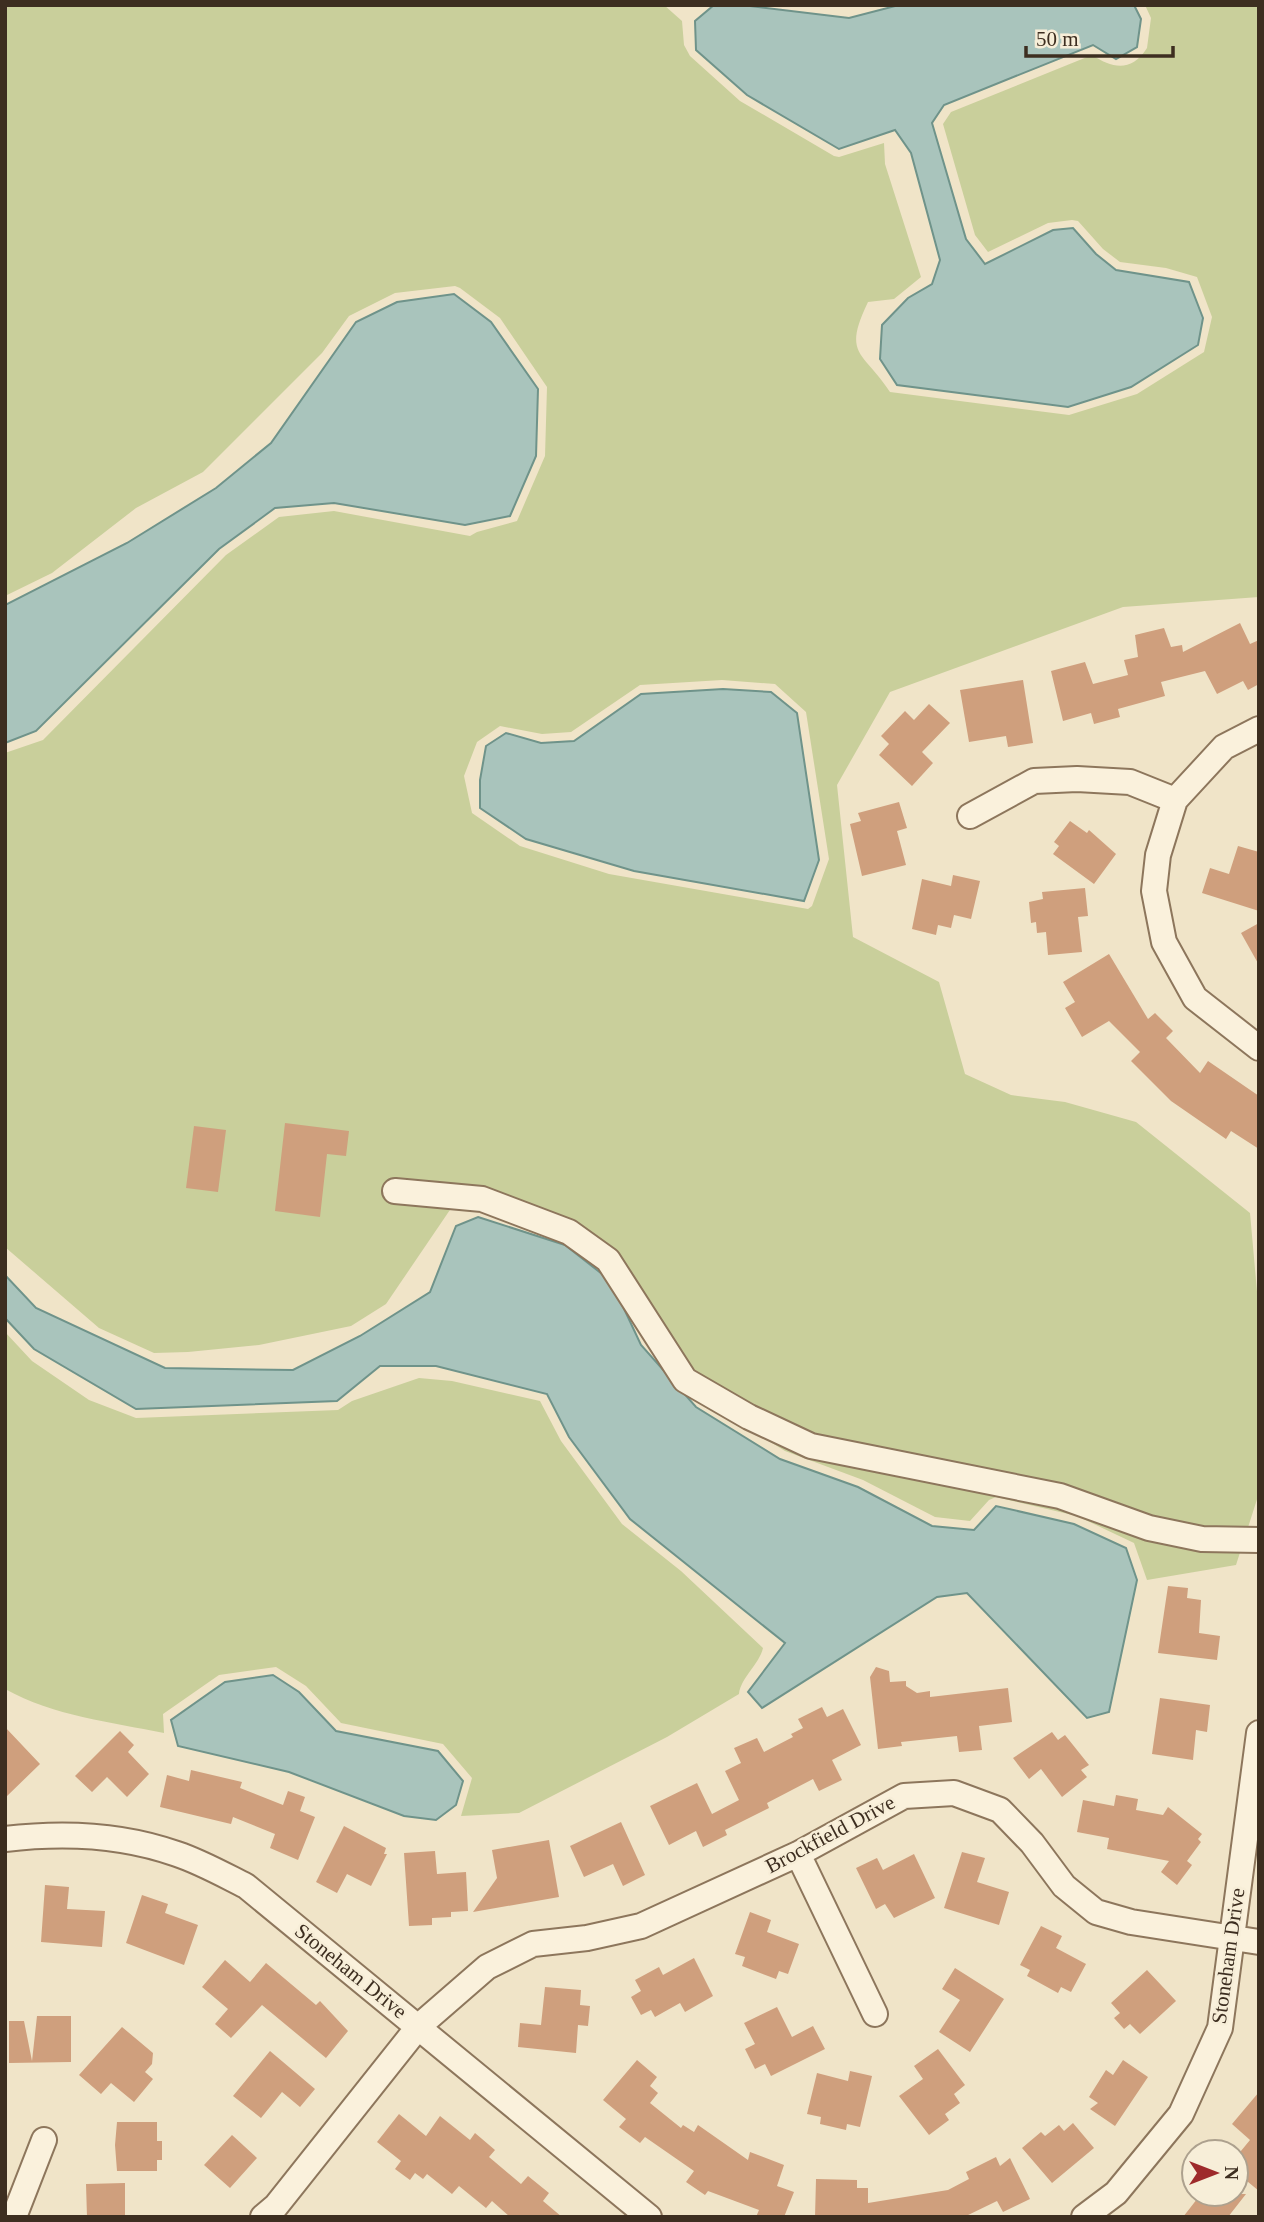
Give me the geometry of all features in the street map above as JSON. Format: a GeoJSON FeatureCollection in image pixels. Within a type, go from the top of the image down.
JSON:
{"type":"FeatureCollection","features":[{"type":"Feature","properties":{"kind":"street"},"geometry":{"type":"LineString","coordinates":[[1259,729],[1224,747],[1174,800],[1158,855],[1154,891],[1164,942],[1195,998],[1259,1048]]}},
{"type":"Feature","properties":{"kind":"street"},"geometry":{"type":"LineString","coordinates":[[970,816],[1034,782],[1077,779],[1130,782],[1174,800]]}},
{"type":"Feature","properties":{"kind":"street"},"geometry":{"type":"LineString","coordinates":[[395,1191],[482,1199],[569,1232],[608,1260],[685,1380],[749,1417],[811,1446],[1060,1496],[1149,1528],[1202,1539],[1259,1540]]}},
{"type":"Feature","properties":{"kind":"street","name":"Stoneham Drive"},"geometry":{"type":"LineString","coordinates":[[1084,2217],[1116,2193],[1181,2114],[1220,2028],[1259,1733]]}},
{"type":"Feature","properties":{"kind":"street","name":"Brockfield Drive"},"geometry":{"type":"LineString","coordinates":[[263,2217],[276,2206],[419,2026],[487,1967],[533,1944],[587,1938],[641,1926],[797,1854],[904,1796],[954,1793],[1000,1810],[1032,1843],[1064,1886],[1096,1912],[1131,1922],[1259,1942]]}},
{"type":"Feature","properties":{"kind":"street","name":"Stoneham Drive"},"geometry":{"type":"LineString","coordinates":[[5,1839],[43,1835],[113,1837],[178,1854],[246,1886],[649,2217]]}},
{"type":"Feature","properties":{"kind":"street"},"geometry":{"type":"LineString","coordinates":[[797,1854],[875,2014]]}},
{"type":"Feature","properties":{"kind":"street"},"geometry":{"type":"LineString","coordinates":[[14,2217],[44,2140]]}},
{"type":"Feature","properties":{"kind":"green space"},"geometry":{"type":"Polygon","coordinates":[[[5,5],[664,5],[682,21],[684,45],[690,56],[740,101],[834,156],[839,157],[884,143],[885,164],[921,277],[894,299],[868,302],[860,320],[856,343],[859,352],[890,392],[1069,415],[1137,394],[1204,352],[1212,317],[1197,277],[1166,268],[1120,262],[1103,249],[1078,221],[1072,220],[1048,223],[988,252],[975,235],[943,124],[951,112],[1092,55],[1114,65],[1128,65],[1147,48],[1151,18],[1145,5],[1259,5],[1259,597],[1123,607],[890,692],[837,785],[853,937],[939,982],[965,1074],[1011,1095],[1065,1102],[1136,1122],[1250,1213],[1259,1314],[1259,1493],[1236,1565],[1147,1580],[1134,1543],[1077,1516],[996,1497],[989,1500],[970,1521],[935,1517],[863,1480],[785,1451],[703,1400],[621,1277],[569,1237],[456,1201],[386,1304],[351,1326],[259,1345],[154,1353],[99,1328],[5,1247],[5,753],[43,740],[226,555],[279,517],[334,511],[470,536],[517,521],[545,456],[547,387],[500,318],[455,286],[395,293],[349,316],[322,353],[203,472],[136,508],[52,573],[5,596],[5,5]],[[722,680],[640,685],[571,732],[542,734],[500,726],[477,742],[464,776],[472,813],[520,846],[609,874],[808,909],[812,906],[829,859],[806,712],[775,684],[722,680]]]}},
{"type":"Feature","properties":{"kind":"green space"},"geometry":{"type":"Polygon","coordinates":[[[5,1332],[32,1361],[89,1400],[136,1418],[338,1410],[352,1401],[419,1378],[452,1381],[540,1401],[561,1441],[622,1524],[681,1571],[763,1648],[761,1654],[743,1682],[739,1694],[667,1737],[519,1813],[461,1816],[472,1778],[443,1744],[341,1723],[306,1686],[276,1667],[219,1675],[163,1714],[164,1733],[63,1712],[24,1698],[5,1689],[5,1332]]]}},
{"type":"Feature","properties":{"kind":"water"},"geometry":{"type":"Polygon","coordinates":[[[714,5],[742,5],[849,18],[899,5],[1134,5],[1141,19],[1137,47],[1116,59],[1093,45],[944,105],[932,123],[966,239],[985,264],[1053,230],[1073,228],[1096,254],[1116,270],[1189,282],[1203,318],[1198,345],[1131,387],[1068,407],[897,385],[880,359],[882,325],[908,298],[932,284],[940,260],[911,153],[895,130],[839,149],[747,95],[696,50],[695,21],[714,5]]]}},
{"type":"Feature","properties":{"kind":"water"},"geometry":{"type":"Polygon","coordinates":[[[454,294],[491,322],[538,389],[536,456],[510,516],[465,525],[334,503],[275,508],[219,549],[36,731],[5,743],[5,605],[127,543],[216,488],[271,443],[356,322],[397,302],[454,294]]]}},
{"type":"Feature","properties":{"kind":"water"},"geometry":{"type":"Polygon","coordinates":[[[723,689],[771,692],[797,713],[819,860],[804,901],[634,871],[526,839],[480,808],[480,780],[486,746],[506,733],[541,743],[574,741],[641,694],[723,689]]]}},
{"type":"Feature","properties":{"kind":"water"},"geometry":{"type":"Polygon","coordinates":[[[478,1217],[565,1245],[611,1281],[641,1345],[696,1407],[780,1459],[858,1487],[932,1526],[974,1530],[996,1506],[1074,1524],[1126,1548],[1137,1580],[1109,1712],[1087,1718],[967,1593],[937,1597],[762,1708],[748,1692],[785,1643],[630,1519],[569,1437],[547,1394],[436,1366],[380,1366],[337,1401],[136,1409],[34,1349],[5,1318],[5,1275],[36,1308],[165,1368],[293,1370],[360,1336],[430,1292],[456,1226],[478,1217]]]}},
{"type":"Feature","properties":{"kind":"water"},"geometry":{"type":"Polygon","coordinates":[[[273,1675],[299,1692],[336,1731],[438,1751],[463,1781],[456,1805],[436,1820],[404,1816],[289,1772],[178,1746],[171,1720],[225,1682],[273,1675]]]}},
{"type":"Feature","properties":{"kind":"building"},"geometry":{"type":"Polygon","coordinates":[[[1240,623],[1250,644],[1259,640],[1259,684],[1248,690],[1243,681],[1217,694],[1205,671],[1161,682],[1165,696],[1118,709],[1120,717],[1094,724],[1091,713],[1063,721],[1051,671],[1085,662],[1093,684],[1128,675],[1124,660],[1138,657],[1135,635],[1164,628],[1171,647],[1182,645],[1183,652],[1240,623]]]}},
{"type":"Feature","properties":{"kind":"building"},"geometry":{"type":"Polygon","coordinates":[[[1023,680],[1033,743],[1008,747],[1006,736],[969,742],[960,690],[1023,680]]]}},
{"type":"Feature","properties":{"kind":"building"},"geometry":{"type":"Polygon","coordinates":[[[929,704],[950,723],[922,752],[933,763],[912,786],[879,755],[889,744],[881,736],[905,711],[914,720],[929,704]]]}},
{"type":"Feature","properties":{"kind":"building"},"geometry":{"type":"Polygon","coordinates":[[[899,802],[907,828],[897,831],[906,865],[862,876],[850,824],[861,821],[858,813],[899,802]]]}},
{"type":"Feature","properties":{"kind":"building"},"geometry":{"type":"Polygon","coordinates":[[[1070,821],[1087,833],[1089,830],[1116,854],[1094,884],[1053,854],[1059,846],[1054,842],[1070,821]]]}},
{"type":"Feature","properties":{"kind":"building"},"geometry":{"type":"Polygon","coordinates":[[[1238,846],[1259,852],[1259,911],[1202,893],[1210,868],[1229,874],[1238,846]]]}},
{"type":"Feature","properties":{"kind":"building"},"geometry":{"type":"Polygon","coordinates":[[[953,875],[980,881],[971,919],[954,915],[951,928],[938,925],[936,935],[912,929],[922,879],[951,886],[953,875]]]}},
{"type":"Feature","properties":{"kind":"building"},"geometry":{"type":"Polygon","coordinates":[[[1085,888],[1088,916],[1078,917],[1082,952],[1048,955],[1046,932],[1037,933],[1036,922],[1031,923],[1029,902],[1043,899],[1042,892],[1085,888]]]}},
{"type":"Feature","properties":{"kind":"building"},"geometry":{"type":"Polygon","coordinates":[[[1259,923],[1259,965],[1241,933],[1259,923]]]}},
{"type":"Feature","properties":{"kind":"building"},"geometry":{"type":"Polygon","coordinates":[[[1109,954],[1148,1019],[1155,1013],[1173,1031],[1166,1038],[1200,1073],[1208,1061],[1259,1096],[1259,1149],[1231,1131],[1226,1139],[1171,1101],[1131,1061],[1140,1052],[1109,1021],[1082,1037],[1065,1008],[1075,1002],[1063,982],[1109,954]]]}},
{"type":"Feature","properties":{"kind":"building"},"geometry":{"type":"Polygon","coordinates":[[[285,1123],[349,1131],[346,1156],[327,1154],[320,1217],[275,1211],[285,1123]]]}},
{"type":"Feature","properties":{"kind":"building"},"geometry":{"type":"Polygon","coordinates":[[[194,1126],[226,1130],[218,1192],[186,1188],[194,1126]]]}},
{"type":"Feature","properties":{"kind":"building"},"geometry":{"type":"Polygon","coordinates":[[[1168,1586],[1188,1588],[1187,1598],[1201,1600],[1199,1633],[1220,1636],[1217,1660],[1158,1653],[1168,1586]]]}},
{"type":"Feature","properties":{"kind":"building"},"geometry":{"type":"Polygon","coordinates":[[[876,1667],[889,1671],[890,1682],[906,1681],[906,1686],[917,1693],[930,1691],[930,1697],[1008,1688],[1012,1722],[979,1726],[982,1750],[959,1752],[957,1736],[901,1742],[902,1746],[878,1749],[870,1677],[876,1667]]]}},
{"type":"Feature","properties":{"kind":"building"},"geometry":{"type":"Polygon","coordinates":[[[1160,1698],[1210,1705],[1207,1732],[1196,1730],[1193,1760],[1152,1754],[1160,1698]]]}},
{"type":"Feature","properties":{"kind":"building"},"geometry":{"type":"Polygon","coordinates":[[[822,1707],[827,1717],[843,1709],[861,1745],[832,1760],[842,1780],[819,1791],[813,1779],[767,1803],[769,1808],[725,1830],[727,1835],[703,1847],[696,1831],[669,1845],[650,1806],[697,1783],[712,1814],[739,1800],[725,1771],[741,1763],[734,1748],[757,1738],[764,1752],[793,1737],[791,1734],[803,1728],[798,1719],[822,1707]]]}},
{"type":"Feature","properties":{"kind":"building"},"geometry":{"type":"Polygon","coordinates":[[[5,1727],[40,1764],[5,1798],[5,1727]]]}},
{"type":"Feature","properties":{"kind":"building"},"geometry":{"type":"Polygon","coordinates":[[[120,1731],[134,1745],[128,1752],[149,1774],[127,1797],[107,1777],[92,1792],[75,1776],[120,1731]]]}},
{"type":"Feature","properties":{"kind":"building"},"geometry":{"type":"Polygon","coordinates":[[[1052,1732],[1058,1740],[1065,1735],[1089,1765],[1081,1770],[1087,1777],[1062,1797],[1041,1769],[1029,1779],[1013,1758],[1052,1732]]]}},
{"type":"Feature","properties":{"kind":"building"},"geometry":{"type":"Polygon","coordinates":[[[191,1770],[242,1782],[240,1788],[283,1805],[288,1791],[305,1797],[300,1811],[315,1817],[298,1860],[270,1848],[275,1834],[233,1817],[231,1824],[160,1807],[167,1775],[189,1781],[191,1770]]]}},
{"type":"Feature","properties":{"kind":"building"},"geometry":{"type":"Polygon","coordinates":[[[1116,1795],[1138,1799],[1136,1810],[1163,1815],[1168,1807],[1202,1834],[1198,1839],[1201,1842],[1187,1861],[1192,1865],[1177,1885],[1161,1872],[1169,1861],[1107,1849],[1109,1838],[1077,1832],[1083,1800],[1114,1806],[1116,1795]]]}},
{"type":"Feature","properties":{"kind":"building"},"geometry":{"type":"Polygon","coordinates":[[[621,1822],[645,1875],[623,1886],[613,1864],[584,1877],[570,1846],[621,1822]]]}},
{"type":"Feature","properties":{"kind":"building"},"geometry":{"type":"Polygon","coordinates":[[[344,1826],[386,1848],[384,1854],[387,1854],[371,1886],[347,1874],[337,1893],[316,1882],[344,1826]]]}},
{"type":"Feature","properties":{"kind":"building"},"geometry":{"type":"Polygon","coordinates":[[[549,1840],[559,1897],[473,1912],[497,1878],[492,1850],[549,1840]]]}},
{"type":"Feature","properties":{"kind":"building"},"geometry":{"type":"Polygon","coordinates":[[[435,1851],[437,1874],[466,1872],[468,1911],[451,1912],[451,1917],[432,1918],[432,1925],[409,1926],[404,1853],[435,1851]]]}},
{"type":"Feature","properties":{"kind":"building"},"geometry":{"type":"Polygon","coordinates":[[[962,1852],[985,1858],[977,1882],[1009,1892],[999,1925],[944,1908],[962,1852]]]}},
{"type":"Feature","properties":{"kind":"building"},"geometry":{"type":"Polygon","coordinates":[[[914,1854],[935,1898],[894,1918],[885,1904],[876,1909],[856,1868],[877,1858],[883,1870],[914,1854]]]}},
{"type":"Feature","properties":{"kind":"building"},"geometry":{"type":"Polygon","coordinates":[[[45,1885],[69,1887],[67,1909],[105,1911],[102,1947],[41,1942],[45,1885]]]}},
{"type":"Feature","properties":{"kind":"building"},"geometry":{"type":"Polygon","coordinates":[[[142,1895],[168,1904],[165,1913],[198,1925],[184,1965],[126,1943],[142,1895]]]}},
{"type":"Feature","properties":{"kind":"building"},"geometry":{"type":"Polygon","coordinates":[[[750,1912],[771,1920],[767,1932],[799,1944],[788,1974],[779,1971],[776,1979],[742,1966],[745,1957],[735,1954],[750,1912]]]}},
{"type":"Feature","properties":{"kind":"building"},"geometry":{"type":"Polygon","coordinates":[[[1041,1926],[1062,1936],[1056,1948],[1086,1964],[1071,1992],[1061,1987],[1058,1993],[1027,1976],[1030,1970],[1020,1965],[1041,1926]]]}},
{"type":"Feature","properties":{"kind":"building"},"geometry":{"type":"Polygon","coordinates":[[[694,1958],[713,1996],[685,2012],[680,2003],[655,2017],[651,2010],[641,2015],[631,1997],[641,1991],[635,1980],[659,1967],[663,1975],[694,1958]]]}},
{"type":"Feature","properties":{"kind":"building"},"geometry":{"type":"Polygon","coordinates":[[[225,1960],[250,1982],[266,1963],[316,2005],[320,2001],[348,2031],[326,2058],[262,2005],[231,2038],[215,2024],[228,2009],[202,1987],[225,1960]]]}},
{"type":"Feature","properties":{"kind":"building"},"geometry":{"type":"Polygon","coordinates":[[[955,1968],[1004,1999],[970,2052],[939,2032],[960,2000],[942,1989],[955,1968]]]}},
{"type":"Feature","properties":{"kind":"building"},"geometry":{"type":"Polygon","coordinates":[[[1147,1970],[1176,2001],[1140,2034],[1130,2024],[1124,2029],[1114,2018],[1120,2013],[1111,2003],[1147,1970]]]}},
{"type":"Feature","properties":{"kind":"building"},"geometry":{"type":"Polygon","coordinates":[[[545,1987],[581,1990],[580,2005],[590,2006],[588,2026],[578,2025],[576,2053],[518,2047],[520,2023],[541,2025],[545,1987]]]}},
{"type":"Feature","properties":{"kind":"building"},"geometry":{"type":"Polygon","coordinates":[[[777,2007],[792,2037],[813,2026],[825,2049],[771,2076],[765,2064],[755,2069],[745,2049],[755,2044],[744,2023],[777,2007]]]}},
{"type":"Feature","properties":{"kind":"building"},"geometry":{"type":"Polygon","coordinates":[[[37,2016],[71,2016],[71,2062],[9,2063],[9,2021],[24,2021],[32,2061],[37,2016]]]}},
{"type":"Feature","properties":{"kind":"building"},"geometry":{"type":"Polygon","coordinates":[[[122,2027],[153,2053],[152,2064],[145,2072],[153,2079],[134,2102],[111,2083],[101,2094],[79,2075],[122,2027]]]}},
{"type":"Feature","properties":{"kind":"building"},"geometry":{"type":"Polygon","coordinates":[[[938,2049],[965,2085],[954,2094],[960,2103],[945,2114],[949,2120],[929,2135],[899,2096],[923,2079],[914,2066],[938,2049]]]}},
{"type":"Feature","properties":{"kind":"building"},"geometry":{"type":"Polygon","coordinates":[[[270,2051],[315,2089],[300,2107],[282,2092],[261,2118],[233,2096],[270,2051]]]}},
{"type":"Feature","properties":{"kind":"building"},"geometry":{"type":"Polygon","coordinates":[[[637,2060],[657,2077],[650,2086],[658,2093],[650,2103],[681,2128],[683,2125],[694,2132],[698,2125],[748,2160],[750,2152],[784,2165],[777,2186],[794,2192],[784,2217],[756,2217],[759,2210],[708,2191],[705,2195],[686,2182],[694,2171],[645,2137],[640,2143],[619,2127],[626,2119],[603,2100],[637,2060]]]}},
{"type":"Feature","properties":{"kind":"building"},"geometry":{"type":"Polygon","coordinates":[[[1123,2060],[1148,2077],[1115,2126],[1090,2109],[1098,2103],[1089,2097],[1106,2070],[1113,2075],[1123,2060]]]}},
{"type":"Feature","properties":{"kind":"building"},"geometry":{"type":"Polygon","coordinates":[[[850,2071],[872,2076],[860,2127],[847,2124],[846,2130],[820,2124],[821,2117],[807,2114],[817,2073],[848,2081],[850,2071]]]}},
{"type":"Feature","properties":{"kind":"building"},"geometry":{"type":"Polygon","coordinates":[[[1259,2092],[1259,2191],[1250,2184],[1250,2138],[1232,2124],[1259,2092]]]}},
{"type":"Feature","properties":{"kind":"building"},"geometry":{"type":"Polygon","coordinates":[[[399,2114],[426,2136],[440,2116],[470,2140],[475,2133],[495,2150],[489,2157],[521,2184],[528,2176],[549,2193],[543,2201],[562,2217],[510,2217],[492,2201],[486,2208],[459,2186],[452,2194],[427,2174],[423,2179],[415,2173],[410,2180],[395,2169],[401,2161],[377,2142],[399,2114]]]}},
{"type":"Feature","properties":{"kind":"building"},"geometry":{"type":"Polygon","coordinates":[[[117,2122],[157,2122],[157,2141],[162,2141],[162,2160],[157,2160],[157,2171],[117,2171],[117,2122]]]}},
{"type":"Feature","properties":{"kind":"building"},"geometry":{"type":"Polygon","coordinates":[[[1073,2123],[1094,2148],[1052,2183],[1022,2148],[1041,2132],[1045,2136],[1059,2125],[1064,2131],[1073,2123]]]}},
{"type":"Feature","properties":{"kind":"building"},"geometry":{"type":"Polygon","coordinates":[[[232,2135],[257,2158],[230,2188],[204,2165],[232,2135]]]}},
{"type":"Feature","properties":{"kind":"building"},"geometry":{"type":"Polygon","coordinates":[[[996,2157],[1000,2166],[1010,2158],[1030,2199],[1003,2212],[997,2201],[964,2217],[815,2217],[816,2179],[857,2180],[857,2188],[868,2188],[868,2203],[948,2190],[969,2179],[966,2172],[996,2157]]]}},
{"type":"Feature","properties":{"kind":"building"},"geometry":{"type":"Polygon","coordinates":[[[125,2183],[125,2217],[87,2217],[86,2184],[125,2183]]]}},
{"type":"Feature","properties":{"kind":"building"},"geometry":{"type":"Polygon","coordinates":[[[1190,2208],[1235,2208],[1228,2217],[1183,2217],[1190,2208]]]}}]}
